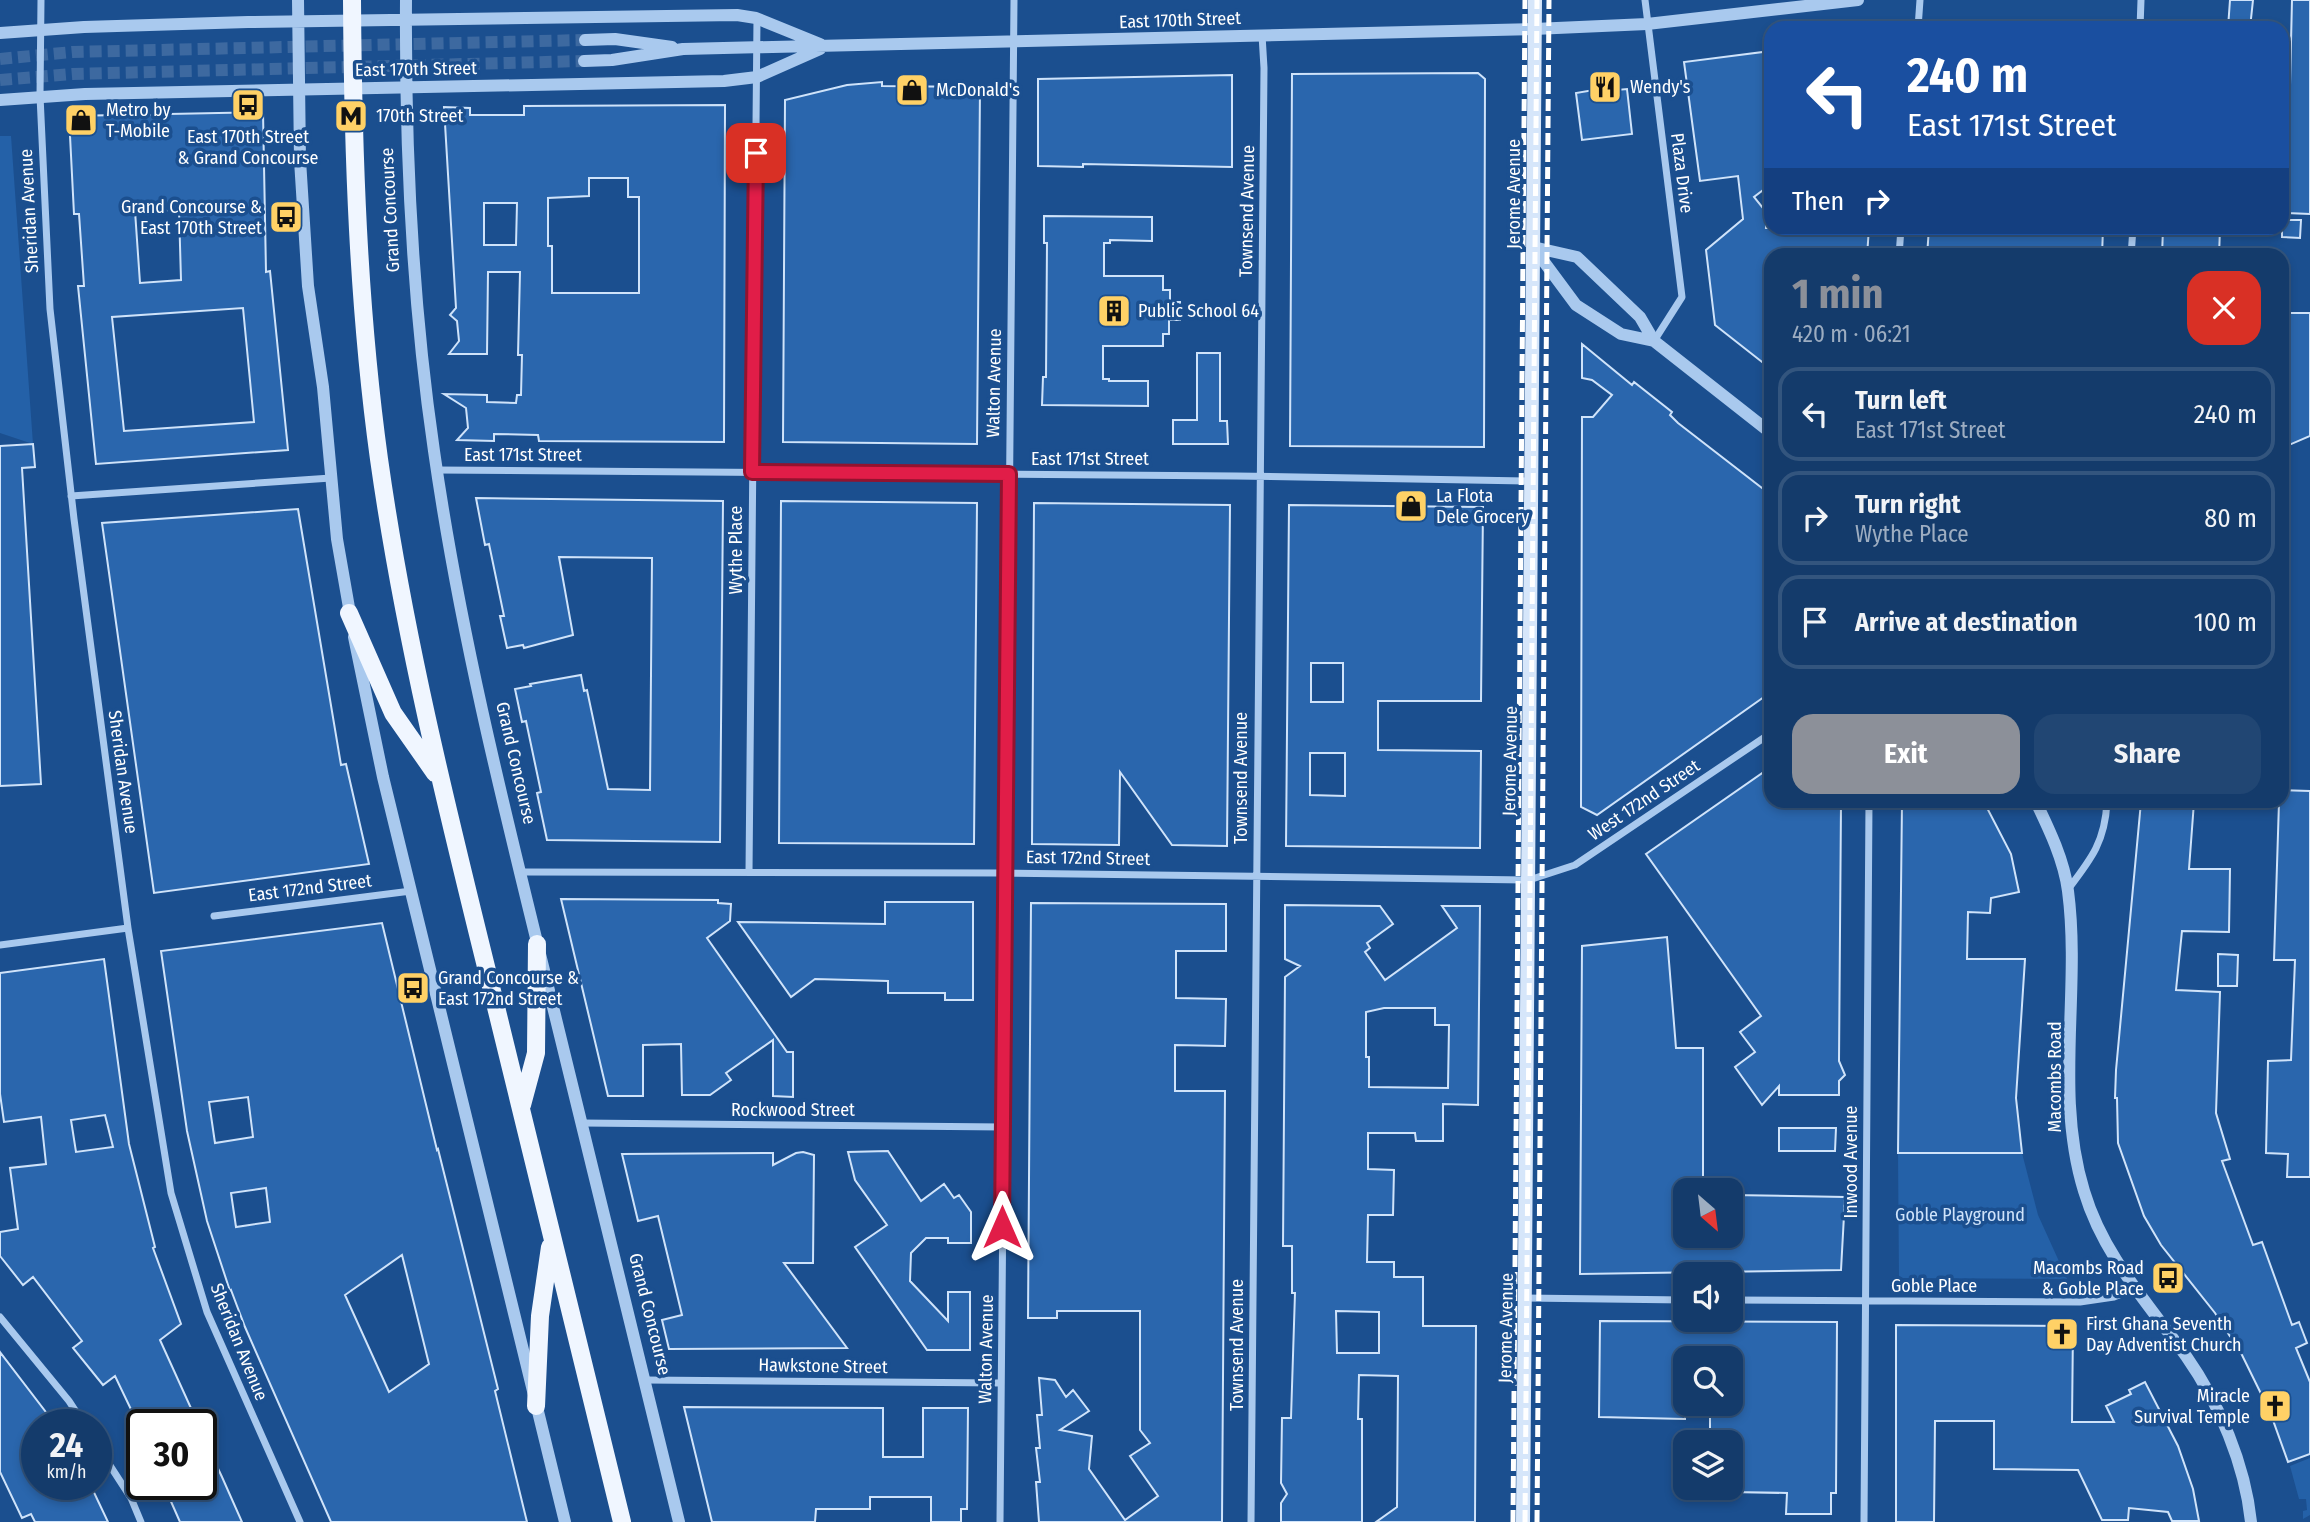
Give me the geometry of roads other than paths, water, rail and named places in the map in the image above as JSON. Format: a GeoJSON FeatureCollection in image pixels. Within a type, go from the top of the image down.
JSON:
{"type":"FeatureCollection","features":[{"type":"Feature","properties":{"kind":"main road","name":"Grand Concourse"},"geometry":{"type":"LineString","coordinates":[[352,0],[352,88],[363,315],[378,452],[401,596],[441,781],[622,1522]]}},
{"type":"Feature","properties":{"kind":"main road","name":"Jerome Avenue"},"geometry":{"type":"LineString","coordinates":[[1523,1522],[1535,0]]}},
{"type":"Feature","properties":{"kind":"main road"},"geometry":{"type":"LineString","coordinates":[[349,613],[393,713],[441,781]]}},
{"type":"Feature","properties":{"kind":"main road"},"geometry":{"type":"LineString","coordinates":[[521,1109],[536,1053],[537,944]]}},
{"type":"Feature","properties":{"kind":"main road"},"geometry":{"type":"LineString","coordinates":[[536,1406],[540,1316],[552,1236]]}},
{"type":"Feature","properties":{"kind":"street","name":"Sheridan Avenue"},"geometry":{"type":"LineString","coordinates":[[41,0],[40,96],[50,309],[71,496],[128,928],[171,1193],[206,1312],[300,1522]]}},
{"type":"Feature","properties":{"kind":"street"},"geometry":{"type":"LineString","coordinates":[[298,0],[299,89],[308,286],[323,387],[337,539],[349,613],[377,752],[565,1522]]}},
{"type":"Feature","properties":{"kind":"street","name":"Grand Concourse"},"geometry":{"type":"LineString","coordinates":[[406,0],[406,87],[413,255],[422,363],[436,470],[469,652],[537,944],[679,1522]]}},
{"type":"Feature","properties":{"kind":"street","name":"Walton Avenue"},"geometry":{"type":"LineString","coordinates":[[1000,1522],[1014,0]]}},
{"type":"Feature","properties":{"kind":"street","name":"Plaza Drive"},"geometry":{"type":"LineString","coordinates":[[1644,0],[1682,297],[1654,341]]}},
{"type":"Feature","properties":{"kind":"street","name":"East 170th Street"},"geometry":{"type":"LineString","coordinates":[[584,61],[612,60],[683,49],[1647,24],[1858,0]]}},
{"type":"Feature","properties":{"kind":"street"},"geometry":{"type":"LineString","coordinates":[[1918,21],[1920,0]]}},
{"type":"Feature","properties":{"kind":"street"},"geometry":{"type":"LineString","coordinates":[[2140,21],[2141,0]]}},
{"type":"Feature","properties":{"kind":"street","name":"East 170th Street"},"geometry":{"type":"LineString","coordinates":[[0,33],[298,21],[712,15],[757,18],[827,46]]}},
{"type":"Feature","properties":{"kind":"street","name":"Wythe Place"},"geometry":{"type":"LineString","coordinates":[[749,872],[757,18]]}},
{"type":"Feature","properties":{"kind":"street","name":"Townsend Avenue"},"geometry":{"type":"LineString","coordinates":[[1251,1522],[1264,68],[1262,35]]}},
{"type":"Feature","properties":{"kind":"street","name":"East 170th Street"},"geometry":{"type":"LineString","coordinates":[[585,40],[625,40],[683,49]]}},
{"type":"Feature","properties":{"kind":"street","name":"East 170th Street"},"geometry":{"type":"LineString","coordinates":[[0,100],[40,96],[724,80],[757,77],[827,46]]}},
{"type":"Feature","properties":{"kind":"street"},"geometry":{"type":"LineString","coordinates":[[1533,247],[1576,305],[1621,334],[1654,341]]}},
{"type":"Feature","properties":{"kind":"street"},"geometry":{"type":"LineString","coordinates":[[1533,247],[1577,257],[1640,317],[1654,341],[1764,427]]}},
{"type":"Feature","properties":{"kind":"street","name":"East 171st Street"},"geometry":{"type":"LineString","coordinates":[[436,470],[1259,476],[1533,481]]}},
{"type":"Feature","properties":{"kind":"street"},"geometry":{"type":"LineString","coordinates":[[71,496],[331,478]]}},
{"type":"Feature","properties":{"kind":"street","name":"West 172nd Street"},"geometry":{"type":"LineString","coordinates":[[1529,880],[1575,866],[1764,738]]}},
{"type":"Feature","properties":{"kind":"street","name":"Inwood Avenue"},"geometry":{"type":"LineString","coordinates":[[1864,1522],[1870,808]]}},
{"type":"Feature","properties":{"kind":"street","name":"Macombs Road"},"geometry":{"type":"LineString","coordinates":[[2039,808],[2051,832],[2068,889],[2073,986],[2070,1118],[2075,1159],[2084,1193],[2116,1263],[2186,1357],[2210,1398],[2240,1470],[2251,1522]]}},
{"type":"Feature","properties":{"kind":"street"},"geometry":{"type":"LineString","coordinates":[[2068,889],[2089,862],[2106,827],[2108,808]]}},
{"type":"Feature","properties":{"kind":"street","name":"East 172nd Street"},"geometry":{"type":"LineString","coordinates":[[520,872],[1005,873],[1529,880]]}},
{"type":"Feature","properties":{"kind":"street","name":"East 172nd Street"},"geometry":{"type":"LineString","coordinates":[[214,916],[411,891]]}},
{"type":"Feature","properties":{"kind":"street"},"geometry":{"type":"LineString","coordinates":[[0,945],[128,928]]}},
{"type":"Feature","properties":{"kind":"street","name":"Rockwood Street"},"geometry":{"type":"LineString","coordinates":[[582,1123],[1003,1127]]}},
{"type":"Feature","properties":{"kind":"street","name":"Goble Place"},"geometry":{"type":"LineString","coordinates":[[1743,1300],[2080,1303],[2114,1297],[2134,1289]]}},
{"type":"Feature","properties":{"kind":"street"},"geometry":{"type":"LineString","coordinates":[[1525,1298],[1673,1300]]}},
{"type":"Feature","properties":{"kind":"street"},"geometry":{"type":"LineString","coordinates":[[0,1317],[74,1409]]}},
{"type":"Feature","properties":{"kind":"street","name":"Hawkstone Street"},"geometry":{"type":"LineString","coordinates":[[645,1380],[1001,1383]]}},
{"type":"Feature","properties":{"kind":"street"},"geometry":{"type":"LineString","coordinates":[[112,1469],[131,1499],[141,1522]]}},
{"type":"Feature","properties":{"kind":"tunnel"},"geometry":{"type":"LineString","coordinates":[[0,59],[72,52],[585,40]]}},
{"type":"Feature","properties":{"kind":"tunnel"},"geometry":{"type":"LineString","coordinates":[[0,80],[72,74],[584,61]]}},
{"type":"Feature","properties":{"kind":"railway"},"geometry":{"type":"LineString","coordinates":[[1513,1522],[1525,0]]}},
{"type":"Feature","properties":{"kind":"railway"},"geometry":{"type":"LineString","coordinates":[[1525,1522],[1537,0]]}},
{"type":"Feature","properties":{"kind":"railway"},"geometry":{"type":"LineString","coordinates":[[1537,1522],[1549,0]]}},
{"type":"Feature","properties":{"kind":"place","name":"Wendy's"},"geometry":{"type":"Point","coordinates":[1605,87]}},
{"type":"Feature","properties":{"kind":"place","name":"McDonald's"},"geometry":{"type":"Point","coordinates":[912,90]}},
{"type":"Feature","properties":{"kind":"place","name":"East 170th Street & Grand Concourse"},"geometry":{"type":"Point","coordinates":[248,105]}},
{"type":"Feature","properties":{"kind":"place","name":"170th Street"},"geometry":{"type":"Point","coordinates":[351,116]}},
{"type":"Feature","properties":{"kind":"place","name":"Metro by T-Mobile"},"geometry":{"type":"Point","coordinates":[81,120]}},
{"type":"Feature","properties":{"kind":"place","name":"Grand Concourse & East 170th Street"},"geometry":{"type":"Point","coordinates":[286,217]}},
{"type":"Feature","properties":{"kind":"place","name":"Public School 64"},"geometry":{"type":"Point","coordinates":[1114,311]}},
{"type":"Feature","properties":{"kind":"place","name":"La Flota Dele Grocery"},"geometry":{"type":"Point","coordinates":[1411,506]}},
{"type":"Feature","properties":{"kind":"place","name":"Grand Concourse & East 172nd Street"},"geometry":{"type":"Point","coordinates":[413,988]}},
{"type":"Feature","properties":{"kind":"place","name":"Macombs Road & Goble Place"},"geometry":{"type":"Point","coordinates":[2168,1278]}},
{"type":"Feature","properties":{"kind":"place","name":"First Ghana Seventh Day Adventist Church"},"geometry":{"type":"Point","coordinates":[2062,1334]}},
{"type":"Feature","properties":{"kind":"place","name":"Miracle Survival Temple"},"geometry":{"type":"Point","coordinates":[2275,1406]}},
{"type":"Feature","properties":{"kind":"park label","name":"Goble Playground"},"geometry":{"type":"Point","coordinates":[1960,1215]}}]}
